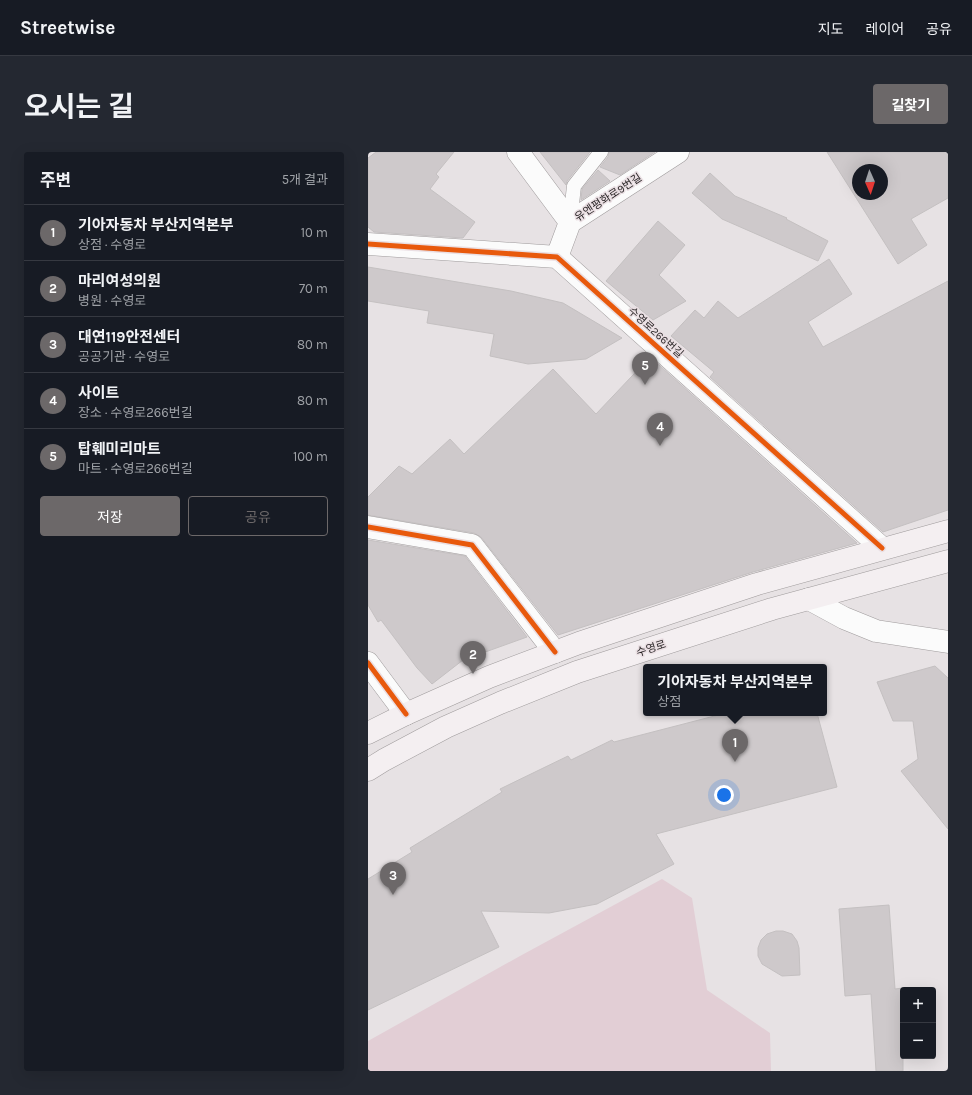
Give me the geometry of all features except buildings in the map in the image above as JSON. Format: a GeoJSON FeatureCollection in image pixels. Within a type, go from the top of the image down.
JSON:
{"type":"FeatureCollection","features":[{"type":"Feature","properties":{"kind":"main road"},"geometry":{"type":"LineString","coordinates":[[368,733],[406,714],[489,677],[579,643],[757,584],[882,548],[948,531]]}},
{"type":"Feature","properties":{"kind":"main road","name":"수영로"},"geometry":{"type":"LineString","coordinates":[[368,770],[446,727],[500,703],[577,672],[772,609],[948,561]]}},
{"type":"Feature","properties":{"kind":"street"},"geometry":{"type":"LineString","coordinates":[[518,152],[570,222]]}},
{"type":"Feature","properties":{"kind":"street","name":"유엔평화로9번길"},"geometry":{"type":"LineString","coordinates":[[557,257],[570,222],[678,152]]}},
{"type":"Feature","properties":{"kind":"street"},"geometry":{"type":"LineString","coordinates":[[368,244],[557,257]]}},
{"type":"Feature","properties":{"kind":"street","name":"수영로266번길"},"geometry":{"type":"LineString","coordinates":[[557,257],[882,548]]}},
{"type":"Feature","properties":{"kind":"street"},"geometry":{"type":"LineString","coordinates":[[368,528],[472,545],[555,652]]}},
{"type":"Feature","properties":{"kind":"street"},"geometry":{"type":"LineString","coordinates":[[809,599],[844,618],[876,632],[948,642]]}},
{"type":"Feature","properties":{"kind":"street"},"geometry":{"type":"LineString","coordinates":[[368,663],[406,714]]}},
{"type":"Feature","properties":{"kind":"lane"},"geometry":{"type":"LineString","coordinates":[[570,222],[574,186],[601,152]]}},
{"type":"Feature","properties":{"kind":"shaded area"},"geometry":{"type":"Polygon","coordinates":[[[662,879],[692,898],[707,990],[770,1033],[771,1071],[368,1071],[368,1041],[662,879]]]}},
{"type":"Feature","properties":{"kind":"cycle path"},"geometry":{"type":"LineString","coordinates":[[368,244],[557,257],[882,548]]}},
{"type":"Feature","properties":{"kind":"cycle path"},"geometry":{"type":"LineString","coordinates":[[368,527],[472,545],[555,652]]}},
{"type":"Feature","properties":{"kind":"cycle path"},"geometry":{"type":"LineString","coordinates":[[368,663],[406,714]]}},
{"type":"Feature","properties":{"kind":"place","name":"탑훼미리마트"},"geometry":{"type":"Point","coordinates":[645,385]}},
{"type":"Feature","properties":{"kind":"place","name":"사이트"},"geometry":{"type":"Point","coordinates":[660,446]}},
{"type":"Feature","properties":{"kind":"place","name":"마리여성의원"},"geometry":{"type":"Point","coordinates":[473,674]}},
{"type":"Feature","properties":{"kind":"place","name":"기아자동차 부산지역본부"},"geometry":{"type":"Point","coordinates":[735,762]}},
{"type":"Feature","properties":{"kind":"place","name":"대연119안전센터"},"geometry":{"type":"Point","coordinates":[393,895]}}]}
